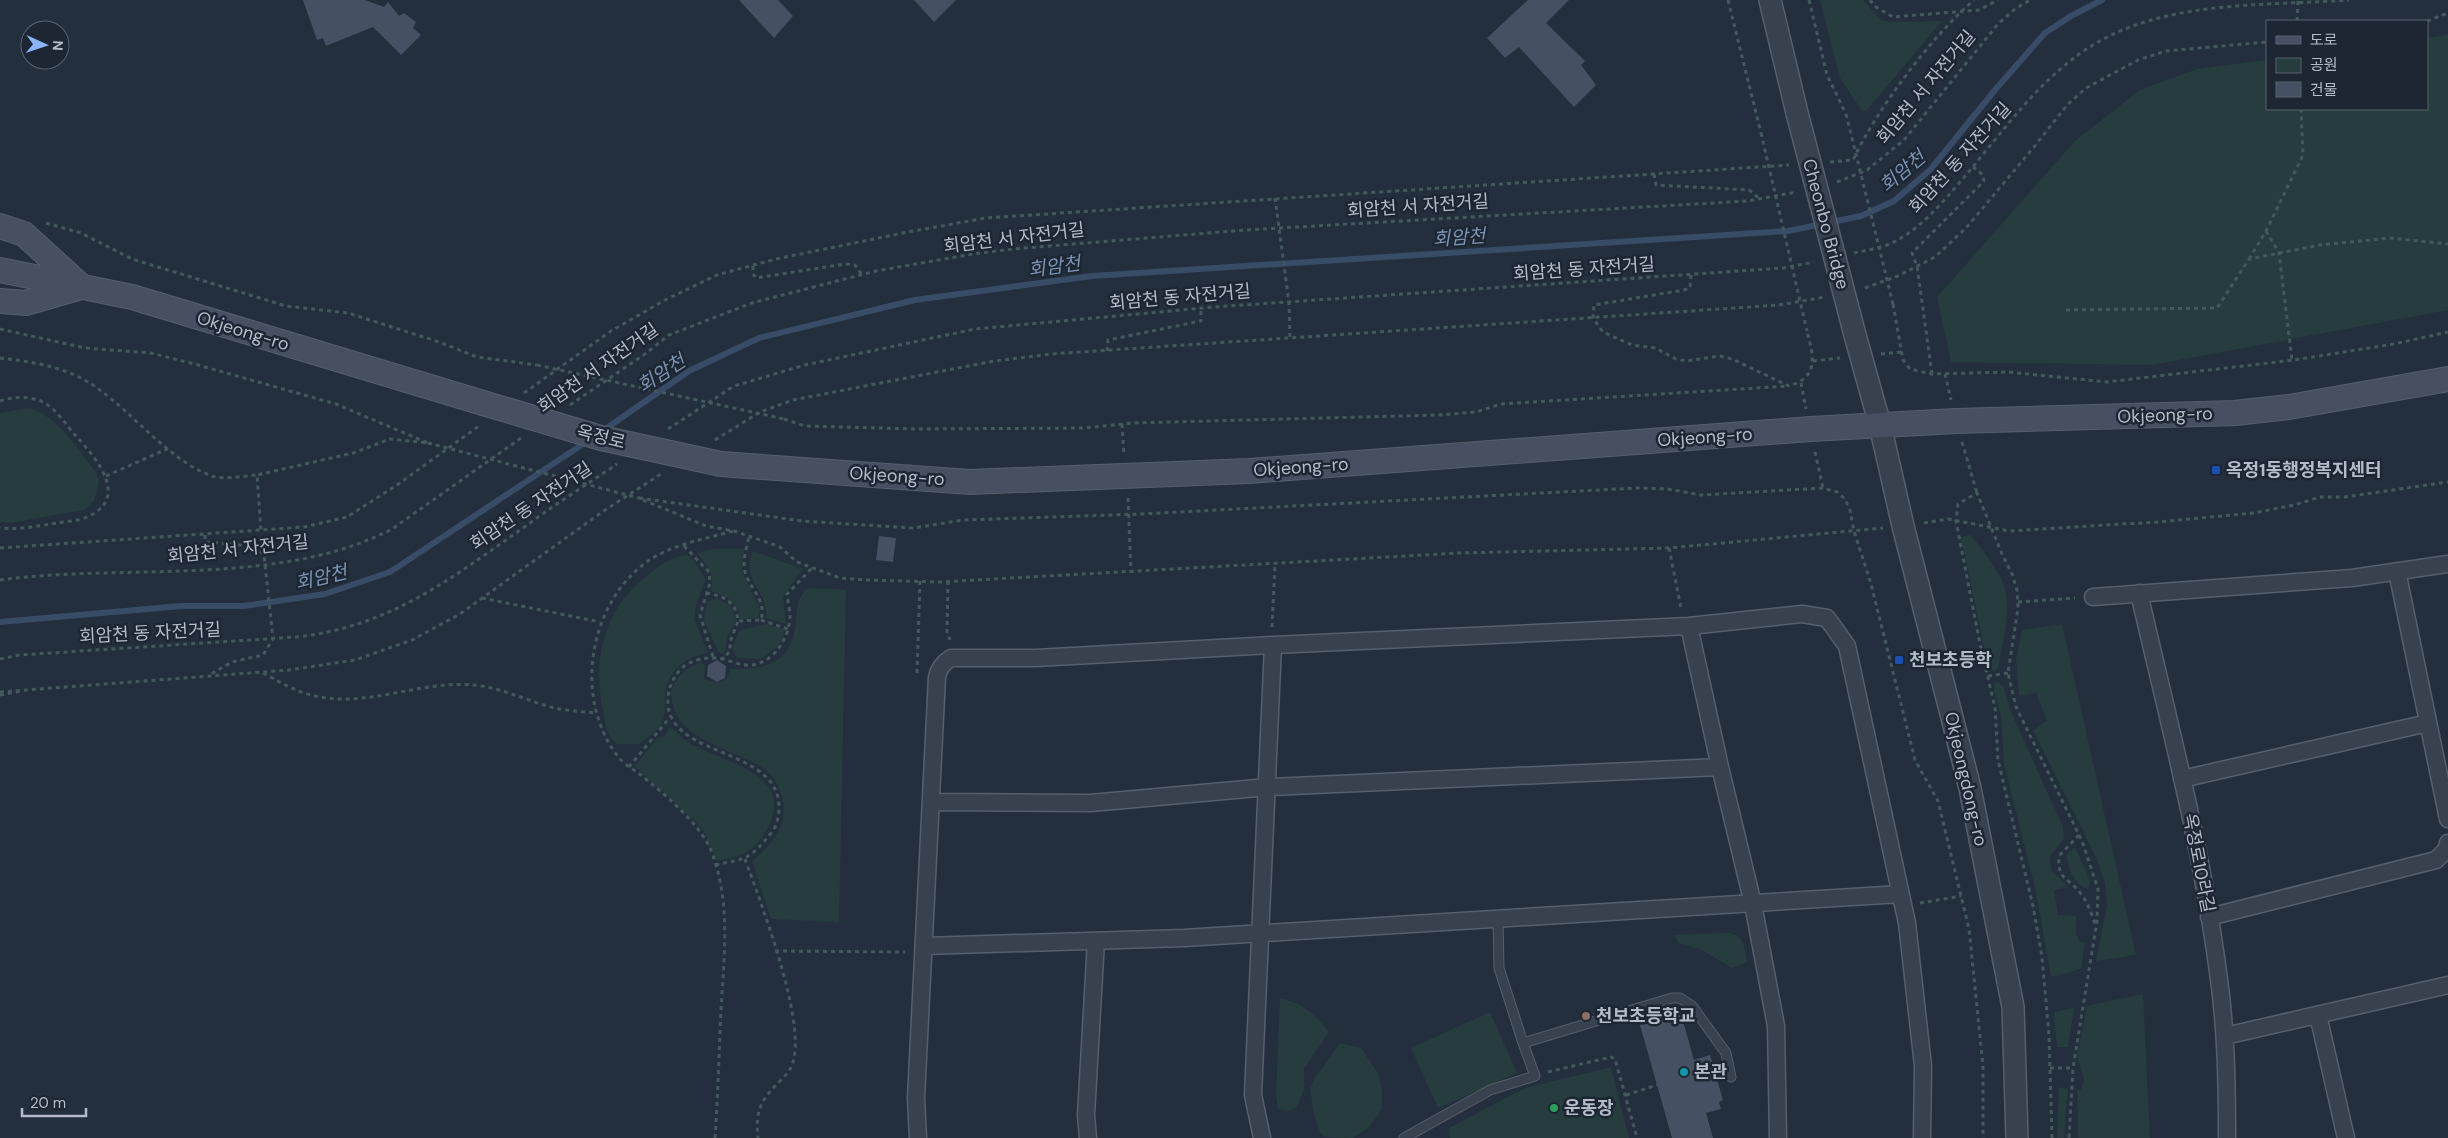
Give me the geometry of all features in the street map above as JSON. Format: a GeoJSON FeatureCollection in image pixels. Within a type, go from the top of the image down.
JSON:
{"type":"FeatureCollection","features":[{"type":"Feature","properties":{"kind":"main road"},"geometry":{"type":"LineString","coordinates":[[0,226],[24,234],[82,287]]}},
{"type":"Feature","properties":{"kind":"main road","name":"Okjeong-ro"},"geometry":{"type":"LineString","coordinates":[[0,270],[132,297],[484,412]]}},
{"type":"Feature","properties":{"kind":"main road"},"geometry":{"type":"LineString","coordinates":[[0,301],[26,303],[82,287]]}},
{"type":"Feature","properties":{"kind":"main road","name":"Okjeong-ro"},"geometry":{"type":"LineString","coordinates":[[721,464],[970,482],[1249,471],[1880,425],[2235,413],[2289,407],[2448,378]]}},
{"type":"Feature","properties":{"kind":"main road","name":"옥정로"},"geometry":{"type":"LineString","coordinates":[[484,412],[721,464]]}},
{"type":"Feature","properties":{"kind":"street","name":"Cheonbo Bridge"},"geometry":{"type":"LineString","coordinates":[[1770,0],[1797,113],[1880,425]]}},
{"type":"Feature","properties":{"kind":"street","name":"Okjeongdong-ro"},"geometry":{"type":"LineString","coordinates":[[1880,425],[1903,526],[1970,788],[2013,1007],[2017,1138]]}},
{"type":"Feature","properties":{"kind":"street"},"geometry":{"type":"LineString","coordinates":[[2093,597],[2352,578],[2448,564]]}},
{"type":"Feature","properties":{"kind":"street"},"geometry":{"type":"LineString","coordinates":[[2397,571],[2448,819]]}},
{"type":"Feature","properties":{"kind":"street","name":"옥정로10라길"},"geometry":{"type":"LineString","coordinates":[[2138,593],[2199,852],[2210,917],[2225,1036],[2228,1138]]}},
{"type":"Feature","properties":{"kind":"street"},"geometry":{"type":"LineString","coordinates":[[918,1138],[916,1098],[937,677],[942,665],[951,658],[1036,658],[1273,640],[1802,614],[1827,618],[1847,646],[1907,922],[1923,1066],[1922,1138]]}},
{"type":"Feature","properties":{"kind":"street"},"geometry":{"type":"LineString","coordinates":[[1686,620],[1753,904],[1778,1039],[1778,1138]]}},
{"type":"Feature","properties":{"kind":"street"},"geometry":{"type":"LineString","coordinates":[[1262,1138],[1253,1095],[1262,934],[1273,640]]}},
{"type":"Feature","properties":{"kind":"street"},"geometry":{"type":"LineString","coordinates":[[2182,779],[2428,724]]}},
{"type":"Feature","properties":{"kind":"street"},"geometry":{"type":"LineString","coordinates":[[931,802],[1091,803],[1268,787],[1720,766]]}},
{"type":"Feature","properties":{"kind":"street"},"geometry":{"type":"LineString","coordinates":[[2210,917],[2436,860],[2446,850],[2448,843]]}},
{"type":"Feature","properties":{"kind":"street"},"geometry":{"type":"LineString","coordinates":[[924,946],[1262,934],[1901,894]]}},
{"type":"Feature","properties":{"kind":"street"},"geometry":{"type":"LineString","coordinates":[[1088,1138],[1086,1115],[1096,941]]}},
{"type":"Feature","properties":{"kind":"street"},"geometry":{"type":"LineString","coordinates":[[2225,1036],[2448,985]]}},
{"type":"Feature","properties":{"kind":"street"},"geometry":{"type":"LineString","coordinates":[[2318,1015],[2346,1138]]}},
{"type":"Feature","properties":{"kind":"lane"},"geometry":{"type":"LineString","coordinates":[[1404,1138],[1490,1090],[1534,1076],[1500,968],[1498,919]]}},
{"type":"Feature","properties":{"kind":"lane"},"geometry":{"type":"LineString","coordinates":[[1523,1043],[1672,998],[1680,998],[1692,1006],[1726,1053],[1731,1077]]}},
{"type":"Feature","properties":{"kind":"path"},"geometry":{"type":"LineString","coordinates":[[44,223],[82,233],[132,260],[286,306],[348,313],[423,336],[477,357],[537,365],[784,418],[805,426],[917,429],[1084,428],[1132,423],[1439,415],[1476,412],[1501,404],[1789,386],[1801,383],[1814,361],[1728,0]]}},
{"type":"Feature","properties":{"kind":"path"},"geometry":{"type":"LineString","coordinates":[[1809,0],[1827,75],[1846,114],[1893,304],[1903,360],[1910,369],[1932,374],[2008,372],[2108,382],[2292,360],[2394,344],[2448,332]]}},
{"type":"Feature","properties":{"kind":"path"},"geometry":{"type":"LineString","coordinates":[[1871,0],[1876,7],[1893,16],[1979,10],[1998,0]]}},
{"type":"Feature","properties":{"kind":"path"},"geometry":{"type":"LineString","coordinates":[[1824,162],[1853,160],[1866,133],[1933,42],[1960,12],[1974,0]]}},
{"type":"Feature","properties":{"kind":"path","name":"회암천 서 자전거길"},"geometry":{"type":"LineString","coordinates":[[1834,183],[1867,170],[1904,140],[1998,24],[2030,0]]}},
{"type":"Feature","properties":{"kind":"path","name":"회암천 동 자전거길"},"geometry":{"type":"LineString","coordinates":[[1850,254],[1893,243],[1908,234],[1942,202],[2038,92],[2068,62],[2099,41],[2154,19],[2194,10],[2349,0]]}},
{"type":"Feature","properties":{"kind":"path"},"geometry":{"type":"LineString","coordinates":[[2297,20],[2298,2]]}},
{"type":"Feature","properties":{"kind":"path"},"geometry":{"type":"LineString","coordinates":[[2428,21],[2448,14]]}},
{"type":"Feature","properties":{"kind":"path"},"geometry":{"type":"LineString","coordinates":[[1862,288],[1898,276],[1935,257],[1966,228],[2067,105],[2086,88],[2138,60],[2166,51],[2266,42]]}},
{"type":"Feature","properties":{"kind":"path"},"geometry":{"type":"LineString","coordinates":[[2066,310],[2217,308],[2266,231],[2303,155],[2301,110]]}},
{"type":"Feature","properties":{"kind":"path"},"geometry":{"type":"LineString","coordinates":[[517,398],[612,331],[665,300],[717,275],[908,232],[986,218],[1794,164]]}},
{"type":"Feature","properties":{"kind":"path"},"geometry":{"type":"LineString","coordinates":[[1932,374],[1917,266],[1912,253],[1984,181],[1983,175],[1973,167]]}},
{"type":"Feature","properties":{"kind":"path"},"geometry":{"type":"LineString","coordinates":[[1654,174],[1656,186],[1749,190],[1761,199]]}},
{"type":"Feature","properties":{"kind":"path","name":"회암천 서 자전거길"},"geometry":{"type":"LineString","coordinates":[[565,408],[645,354],[669,335],[752,303],[862,275],[1013,249],[1280,228],[1761,199],[1798,192]]}},
{"type":"Feature","properties":{"kind":"path"},"geometry":{"type":"LineString","coordinates":[[1275,198],[1287,284],[1290,339]]}},
{"type":"Feature","properties":{"kind":"path"},"geometry":{"type":"LineString","coordinates":[[2266,231],[2279,253],[2292,360]]}},
{"type":"Feature","properties":{"kind":"path"},"geometry":{"type":"LineString","coordinates":[[2249,259],[2320,246],[2390,238],[2448,244]]}},
{"type":"Feature","properties":{"kind":"path","name":"회암천 동 자전거길"},"geometry":{"type":"LineString","coordinates":[[667,430],[734,386],[806,365],[975,329],[1201,308],[1783,268],[1821,260]]}},
{"type":"Feature","properties":{"kind":"path"},"geometry":{"type":"LineString","coordinates":[[753,266],[753,274],[756,278],[845,264],[855,265],[862,275]]}},
{"type":"Feature","properties":{"kind":"path"},"geometry":{"type":"LineString","coordinates":[[1691,275],[1690,288],[1594,306],[1593,318],[1603,332],[1632,345],[1655,348],[1676,359],[1686,361],[1720,356],[1789,386]]}},
{"type":"Feature","properties":{"kind":"path"},"geometry":{"type":"LineString","coordinates":[[710,444],[760,412],[793,400],[994,361],[1107,351],[1778,306],[1834,295]]}},
{"type":"Feature","properties":{"kind":"path"},"geometry":{"type":"LineString","coordinates":[[1107,351],[1108,340],[1201,321],[1201,308]]}},
{"type":"Feature","properties":{"kind":"path"},"geometry":{"type":"LineString","coordinates":[[0,330],[86,348],[150,353],[198,365],[336,404],[428,443],[639,498],[802,521],[914,528],[963,520],[1130,515],[1637,488],[1668,489],[1701,495],[1822,488],[1837,492],[1845,499],[1850,510],[1916,760],[1938,801],[1969,929],[1983,1066],[1983,1138]]}},
{"type":"Feature","properties":{"kind":"path"},"geometry":{"type":"LineString","coordinates":[[0,358],[35,362],[62,369],[96,387],[192,467],[213,476],[257,475],[353,454],[390,439],[428,443]]}},
{"type":"Feature","properties":{"kind":"path"},"geometry":{"type":"LineString","coordinates":[[0,401],[22,397],[38,400],[50,406],[98,461],[106,476],[108,488],[106,501],[100,509],[86,517],[33,527],[0,528]]}},
{"type":"Feature","properties":{"kind":"path"},"geometry":{"type":"LineString","coordinates":[[0,548],[304,527],[347,517],[396,485],[484,412]]}},
{"type":"Feature","properties":{"kind":"path","name":"회암천 서 자전거길"},"geometry":{"type":"LineString","coordinates":[[0,580],[154,570],[191,571],[265,564],[342,550],[372,540],[421,511],[524,436]]}},
{"type":"Feature","properties":{"kind":"path"},"geometry":{"type":"LineString","coordinates":[[106,476],[169,448]]}},
{"type":"Feature","properties":{"kind":"path","name":"회암천 동 자전거길"},"geometry":{"type":"LineString","coordinates":[[0,659],[20,655],[273,639],[334,632],[381,617],[410,604],[441,585],[619,463]]}},
{"type":"Feature","properties":{"kind":"path"},"geometry":{"type":"LineString","coordinates":[[0,694],[262,672],[354,660],[412,640],[460,614],[602,512],[668,470]]}},
{"type":"Feature","properties":{"kind":"path"},"geometry":{"type":"LineString","coordinates":[[257,475],[261,530]]}},
{"type":"Feature","properties":{"kind":"path"},"geometry":{"type":"LineString","coordinates":[[639,498],[706,526],[734,531],[780,547],[797,562],[840,578],[948,581],[1131,573],[1459,553],[1669,548],[1903,526],[1948,519],[2018,531],[2254,513],[2294,505],[2320,496],[2345,497],[2448,482]]}},
{"type":"Feature","properties":{"kind":"path"},"geometry":{"type":"LineString","coordinates":[[2052,1138],[2050,1068],[2042,956],[2033,906],[1998,760],[1998,721],[1956,520],[1958,504],[1977,493],[2012,574],[2018,602],[2008,673],[2016,707],[2090,859],[2098,890],[2096,928],[2073,1068],[2070,1138]]}},
{"type":"Feature","properties":{"kind":"path"},"geometry":{"type":"LineString","coordinates":[[1130,515],[1131,573]]}},
{"type":"Feature","properties":{"kind":"path"},"geometry":{"type":"LineString","coordinates":[[715,1138],[726,922],[715,865],[711,851],[699,829],[629,767],[607,741],[597,713],[592,684],[595,644],[600,622],[616,590],[634,572],[650,560],[684,545],[734,531]]}},
{"type":"Feature","properties":{"kind":"path"},"geometry":{"type":"LineString","coordinates":[[205,535],[205,542],[254,546],[264,555],[273,627],[273,639],[263,655],[232,662],[206,676]]}},
{"type":"Feature","properties":{"kind":"path"},"geometry":{"type":"LineString","coordinates":[[749,536],[745,572],[751,587],[759,597],[763,610],[761,620]]}},
{"type":"Feature","properties":{"kind":"path"},"geometry":{"type":"LineString","coordinates":[[684,545],[708,572],[710,583],[700,615],[713,657]]}},
{"type":"Feature","properties":{"kind":"path"},"geometry":{"type":"LineString","coordinates":[[1669,548],[1686,620]]}},
{"type":"Feature","properties":{"kind":"path"},"geometry":{"type":"LineString","coordinates":[[1273,640],[1275,565]]}},
{"type":"Feature","properties":{"kind":"path"},"geometry":{"type":"LineString","coordinates":[[715,865],[745,859],[754,853],[776,827],[779,804],[774,788],[766,777],[752,767],[688,734],[676,724],[671,716],[668,694],[677,674],[684,666],[713,657],[743,665],[760,663],[783,644],[790,614],[787,594],[813,567]]}},
{"type":"Feature","properties":{"kind":"path"},"geometry":{"type":"LineString","coordinates":[[948,581],[947,632],[954,645]]}},
{"type":"Feature","properties":{"kind":"path"},"geometry":{"type":"LineString","coordinates":[[706,593],[728,600],[736,609],[738,621],[730,642],[730,651],[722,659],[720,658]]}},
{"type":"Feature","properties":{"kind":"path"},"geometry":{"type":"LineString","coordinates":[[2018,602],[2093,597]]}},
{"type":"Feature","properties":{"kind":"path"},"geometry":{"type":"LineString","coordinates":[[482,598],[600,622]]}},
{"type":"Feature","properties":{"kind":"path"},"geometry":{"type":"LineString","coordinates":[[738,621],[761,620],[788,629]]}},
{"type":"Feature","properties":{"kind":"path"},"geometry":{"type":"LineString","coordinates":[[262,672],[294,690],[316,697],[368,698],[434,686],[472,685],[494,689],[558,708],[597,713]]}},
{"type":"Feature","properties":{"kind":"path"},"geometry":{"type":"LineString","coordinates":[[1988,676],[2008,673]]}},
{"type":"Feature","properties":{"kind":"path"},"geometry":{"type":"LineString","coordinates":[[629,767],[671,716]]}},
{"type":"Feature","properties":{"kind":"path"},"geometry":{"type":"LineString","coordinates":[[2079,835],[2059,856],[2059,872],[2063,878],[2082,894],[2096,928]]}},
{"type":"Feature","properties":{"kind":"path"},"geometry":{"type":"LineString","coordinates":[[745,859],[776,951],[794,1019],[795,1054],[790,1070],[762,1100],[756,1122],[758,1138]]}},
{"type":"Feature","properties":{"kind":"path"},"geometry":{"type":"LineString","coordinates":[[1917,904],[1961,896]]}},
{"type":"Feature","properties":{"kind":"path"},"geometry":{"type":"LineString","coordinates":[[776,951],[908,952]]}},
{"type":"Feature","properties":{"kind":"path"},"geometry":{"type":"LineString","coordinates":[[1534,1076],[1610,1057],[1615,1059],[1618,1064],[1637,1138]]}},
{"type":"Feature","properties":{"kind":"path"},"geometry":{"type":"LineString","coordinates":[[2050,1068],[2073,1068]]}},
{"type":"Feature","properties":{"kind":"path"},"geometry":{"type":"LineString","coordinates":[[1626,1094],[1657,1084]]}},
{"type":"Feature","properties":{"kind":"green space"},"geometry":{"type":"Polygon","coordinates":[[[1820,0],[1863,0],[1881,20],[1890,22],[1942,21],[1866,111],[1862,111],[1840,78],[1820,0]]]}},
{"type":"Feature","properties":{"kind":"green space"},"geometry":{"type":"Polygon","coordinates":[[[2448,35],[2448,310],[2152,365],[1951,362],[1937,297],[2076,140],[2140,90],[2197,69],[2266,60],[2266,110],[2428,110],[2428,38],[2448,35]]]}},
{"type":"Feature","properties":{"kind":"green space"},"geometry":{"type":"Polygon","coordinates":[[[28,408],[39,412],[58,425],[96,472],[99,481],[94,501],[84,510],[9,523],[0,522],[0,413],[28,408]]]}},
{"type":"Feature","properties":{"kind":"green space"},"geometry":{"type":"Polygon","coordinates":[[[1971,535],[2000,576],[2007,598],[2005,633],[1998,667],[1995,672],[1988,666],[1961,537],[1971,535]]]}},
{"type":"Feature","properties":{"kind":"green space"},"geometry":{"type":"Polygon","coordinates":[[[713,549],[744,549],[742,571],[760,610],[757,618],[740,619],[737,608],[731,601],[711,591],[711,574],[697,553],[713,549]]]}},
{"type":"Feature","properties":{"kind":"green space"},"geometry":{"type":"Polygon","coordinates":[[[753,551],[803,569],[783,596],[786,624],[766,618],[766,608],[750,570],[753,551]]]}},
{"type":"Feature","properties":{"kind":"green space"},"geometry":{"type":"Polygon","coordinates":[[[686,555],[691,557],[706,579],[696,604],[694,619],[708,653],[690,658],[672,674],[666,689],[663,720],[658,729],[639,744],[617,744],[610,736],[606,726],[600,687],[602,650],[606,633],[622,601],[634,587],[662,565],[686,555]]]}},
{"type":"Feature","properties":{"kind":"green space"},"geometry":{"type":"Polygon","coordinates":[[[810,588],[846,590],[839,922],[771,919],[752,861],[768,846],[779,831],[784,814],[780,790],[767,771],[755,763],[712,744],[686,727],[677,715],[671,695],[672,688],[681,674],[701,662],[705,665],[704,679],[717,683],[727,679],[730,669],[765,666],[782,656],[793,637],[798,602],[805,590],[810,588]]]}},
{"type":"Feature","properties":{"kind":"green space"},"geometry":{"type":"Polygon","coordinates":[[[716,598],[731,606],[736,619],[727,638],[725,652],[721,654],[717,650],[704,620],[707,602],[716,598]]]}},
{"type":"Feature","properties":{"kind":"green space"},"geometry":{"type":"Polygon","coordinates":[[[766,624],[785,630],[780,644],[761,659],[737,658],[732,647],[740,630],[766,624]]]}},
{"type":"Feature","properties":{"kind":"green space"},"geometry":{"type":"Polygon","coordinates":[[[2062,624],[2136,955],[2096,961],[2107,906],[2105,883],[2096,857],[2033,730],[2047,721],[2036,693],[2019,696],[2016,659],[2022,630],[2062,624]]]}},
{"type":"Feature","properties":{"kind":"green space"},"geometry":{"type":"Polygon","coordinates":[[[1998,682],[2003,686],[2011,712],[2063,827],[2064,838],[2049,858],[2052,871],[2068,887],[2054,890],[2058,915],[2076,916],[2076,934],[2080,942],[2085,943],[2081,969],[2051,977],[2036,892],[2004,764],[2001,716],[1994,691],[1995,683],[1998,682]]]}},
{"type":"Feature","properties":{"kind":"green space"},"geometry":{"type":"Polygon","coordinates":[[[670,728],[694,746],[745,768],[763,781],[770,789],[774,799],[772,819],[762,838],[744,854],[717,861],[703,830],[635,766],[657,738],[664,737],[670,728]]]}},
{"type":"Feature","properties":{"kind":"green space"},"geometry":{"type":"Polygon","coordinates":[[[2075,847],[2090,880],[2088,889],[2079,884],[2068,865],[2067,854],[2075,847]]]}},
{"type":"Feature","properties":{"kind":"green space"},"geometry":{"type":"Polygon","coordinates":[[[1730,933],[1739,937],[1745,948],[1747,962],[1732,968],[1700,949],[1679,943],[1674,935],[1730,933]]]}},
{"type":"Feature","properties":{"kind":"green space"},"geometry":{"type":"Polygon","coordinates":[[[2143,994],[2150,1138],[2078,1138],[2077,1091],[2081,1090],[2084,1078],[2077,1057],[2087,1006],[2143,994]]]}},
{"type":"Feature","properties":{"kind":"green space"},"geometry":{"type":"Polygon","coordinates":[[[1280,998],[1308,1010],[1329,1032],[1304,1069],[1304,1089],[1297,1107],[1288,1111],[1278,1109],[1276,1095],[1280,998]]]}},
{"type":"Feature","properties":{"kind":"green space"},"geometry":{"type":"Polygon","coordinates":[[[2074,1008],[2068,1047],[2057,1047],[2054,1012],[2074,1008]]]}},
{"type":"Feature","properties":{"kind":"green space"},"geometry":{"type":"Polygon","coordinates":[[[1490,1012],[1517,1073],[1438,1108],[1411,1048],[1490,1012]]]}},
{"type":"Feature","properties":{"kind":"green space"},"geometry":{"type":"Polygon","coordinates":[[[1340,1043],[1361,1048],[1378,1073],[1382,1089],[1382,1109],[1369,1127],[1353,1138],[1325,1137],[1320,1132],[1314,1116],[1310,1088],[1340,1043]]]}},
{"type":"Feature","properties":{"kind":"green space","name":"운동장"},"geometry":{"type":"Polygon","coordinates":[[[1611,1067],[1629,1138],[1450,1138],[1449,1128],[1525,1088],[1611,1067]]]}},
{"type":"Feature","properties":{"kind":"green space"},"geometry":{"type":"Polygon","coordinates":[[[2059,1087],[2068,1089],[2064,1138],[2057,1138],[2059,1087]]]}},
{"type":"Feature","properties":{"kind":"building"},"geometry":{"type":"Polygon","coordinates":[[[303,0],[365,0],[384,7],[388,2],[399,16],[404,13],[416,22],[413,28],[421,35],[401,55],[373,27],[326,46],[323,38],[317,40],[303,0]]]}},
{"type":"Feature","properties":{"kind":"building"},"geometry":{"type":"Polygon","coordinates":[[[739,0],[778,0],[793,16],[774,38],[739,0]]]}},
{"type":"Feature","properties":{"kind":"building"},"geometry":{"type":"Polygon","coordinates":[[[914,0],[956,0],[934,22],[914,0]]]}},
{"type":"Feature","properties":{"kind":"building"},"geometry":{"type":"Polygon","coordinates":[[[1528,0],[1569,0],[1546,23],[1585,61],[1581,65],[1596,85],[1574,107],[1519,47],[1505,58],[1487,38],[1528,0]]]}},
{"type":"Feature","properties":{"kind":"building"},"geometry":{"type":"Polygon","coordinates":[[[879,536],[896,538],[893,562],[876,560],[879,536]]]}},
{"type":"Feature","properties":{"kind":"building"},"geometry":{"type":"Polygon","coordinates":[[[717,660],[726,666],[725,678],[717,682],[707,676],[708,665],[717,660]]]}},
{"type":"Feature","properties":{"kind":"building","name":"본관"},"geometry":{"type":"Polygon","coordinates":[[[1681,1014],[1694,1060],[1710,1055],[1723,1100],[1719,1102],[1721,1109],[1706,1113],[1713,1138],[1672,1138],[1640,1025],[1681,1014]]]}},
{"type":"Feature","properties":{"kind":"waterway","name":"회암천"},"geometry":{"type":"LineString","coordinates":[[601,432],[689,371],[759,338],[915,300],[1092,276],[1788,231],[1861,216],[1894,201],[1930,170],[1995,90],[2045,33],[2071,16],[2102,0]]}},
{"type":"Feature","properties":{"kind":"waterway","name":"회암천"},"geometry":{"type":"LineString","coordinates":[[0,622],[181,606],[244,606],[325,594],[390,572],[589,440]]}},
{"type":"Feature","properties":{"kind":"place","name":"옥정1동행정복지센터"},"geometry":{"type":"Point","coordinates":[2216,470]}},
{"type":"Feature","properties":{"kind":"place","name":"천보초등학"},"geometry":{"type":"Point","coordinates":[1899,660]}},
{"type":"Feature","properties":{"kind":"place","name":"천보초등학교"},"geometry":{"type":"Point","coordinates":[1586,1016]}},
{"type":"Feature","properties":{"kind":"place","name":"본관"},"geometry":{"type":"Point","coordinates":[1684,1072]}},
{"type":"Feature","properties":{"kind":"place","name":"운동장"},"geometry":{"type":"Point","coordinates":[1554,1108]}}]}
